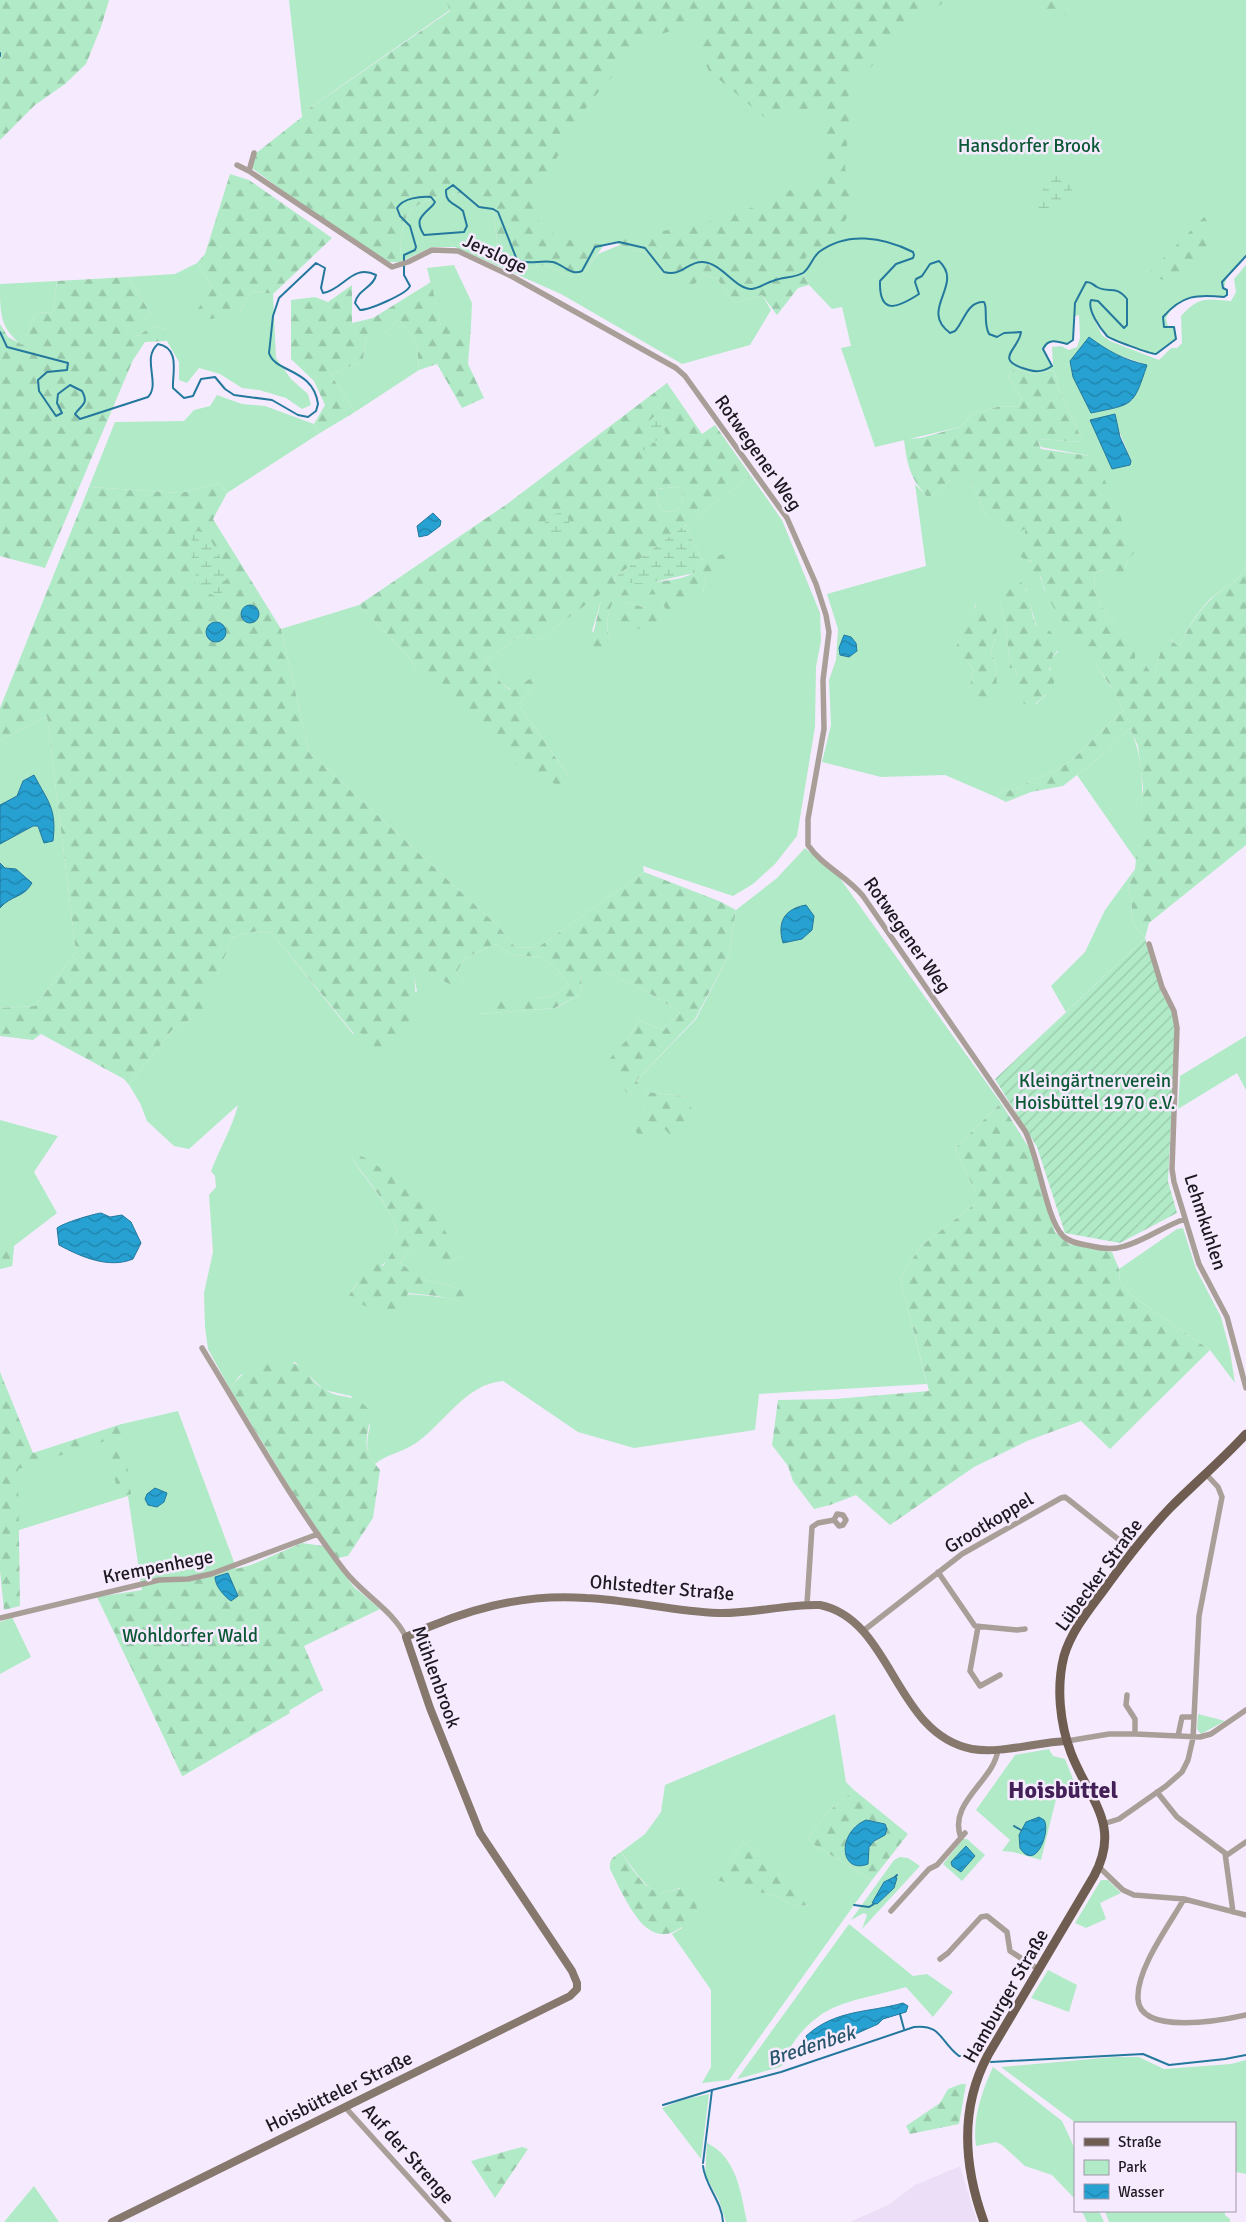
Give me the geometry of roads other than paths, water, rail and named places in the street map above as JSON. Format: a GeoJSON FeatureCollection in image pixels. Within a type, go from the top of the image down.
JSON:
{"type":"FeatureCollection","features":[{"type":"Feature","properties":{"kind":"main road","name":"Lübecker Straße"},"geometry":{"type":"LineString","coordinates":[[1104,1824],[1067,1741],[1061,1714],[1060,1688],[1067,1646],[1092,1606],[1133,1551],[1167,1512],[1246,1434]]}},
{"type":"Feature","properties":{"kind":"main road","name":"Hamburger Straße"},"geometry":{"type":"LineString","coordinates":[[984,2222],[971,2180],[967,2142],[972,2100],[985,2059],[1098,1867],[1105,1848],[1104,1824]]}},
{"type":"Feature","properties":{"kind":"street"},"geometry":{"type":"LineString","coordinates":[[249,170],[254,153]]}},
{"type":"Feature","properties":{"kind":"street","name":"Jersloge"},"geometry":{"type":"LineString","coordinates":[[237,165],[249,170],[392,267],[408,262],[425,252],[438,249],[464,254],[513,277],[681,371]]}},
{"type":"Feature","properties":{"kind":"street","name":"Rotwegener Weg"},"geometry":{"type":"LineString","coordinates":[[681,371],[787,518],[825,610],[829,632],[823,680],[824,729],[808,819],[808,845],[820,858],[852,882],[863,896],[1025,1131],[1032,1146],[1054,1223],[1062,1235],[1079,1244],[1102,1248],[1117,1248],[1137,1242],[1185,1219]]}},
{"type":"Feature","properties":{"kind":"street","name":"Lehmkuhlen"},"geometry":{"type":"LineString","coordinates":[[1149,944],[1162,987],[1176,1018],[1177,1077],[1172,1169],[1201,1269],[1227,1317],[1246,1388]]}},
{"type":"Feature","properties":{"kind":"street","name":"Mühlenbrook"},"geometry":{"type":"LineString","coordinates":[[202,1348],[318,1534],[344,1570],[397,1622],[406,1637],[436,1726],[480,1833],[572,1971],[578,1986]]}},
{"type":"Feature","properties":{"kind":"street"},"geometry":{"type":"LineString","coordinates":[[1104,1824],[1119,1819],[1157,1792],[1182,1772],[1188,1760],[1193,1738],[1199,1616],[1222,1497],[1215,1482],[1206,1474]]}},
{"type":"Feature","properties":{"kind":"street","name":"Grootkoppel"},"geometry":{"type":"LineString","coordinates":[[863,1631],[962,1554],[999,1531],[1065,1497],[1133,1551]]}},
{"type":"Feature","properties":{"kind":"street"},"geometry":{"type":"LineString","coordinates":[[807,1604],[812,1527],[818,1523],[834,1520]]}},
{"type":"Feature","properties":{"kind":"street","name":"Krempenhege"},"geometry":{"type":"LineString","coordinates":[[0,1618],[159,1580],[188,1579],[211,1574],[318,1534]]}},
{"type":"Feature","properties":{"kind":"street"},"geometry":{"type":"LineString","coordinates":[[938,1572],[972,1623],[978,1627],[1025,1628]]}},
{"type":"Feature","properties":{"kind":"street","name":"Ohlstedter Straße"},"geometry":{"type":"LineString","coordinates":[[406,1637],[452,1617],[482,1608],[540,1597],[586,1598],[720,1613],[807,1604],[836,1609],[853,1621],[863,1631],[922,1720],[963,1746],[973,1749],[998,1749],[1067,1741]]}},
{"type":"Feature","properties":{"kind":"street"},"geometry":{"type":"LineString","coordinates":[[978,1627],[970,1671],[980,1686],[1000,1675]]}},
{"type":"Feature","properties":{"kind":"street"},"geometry":{"type":"LineString","coordinates":[[1127,1695],[1126,1705],[1135,1719],[1135,1734]]}},
{"type":"Feature","properties":{"kind":"street"},"geometry":{"type":"LineString","coordinates":[[1067,1741],[1109,1734],[1193,1738],[1211,1734],[1246,1710]]}},
{"type":"Feature","properties":{"kind":"street"},"geometry":{"type":"LineString","coordinates":[[1178,1736],[1182,1717],[1194,1717]]}},
{"type":"Feature","properties":{"kind":"street"},"geometry":{"type":"LineString","coordinates":[[891,1911],[963,1835],[958,1831],[962,1808],[995,1764],[998,1749]]}},
{"type":"Feature","properties":{"kind":"street"},"geometry":{"type":"LineString","coordinates":[[1157,1792],[1177,1817],[1227,1855],[1232,1912]]}},
{"type":"Feature","properties":{"kind":"street"},"geometry":{"type":"LineString","coordinates":[[1227,1855],[1246,1842]]}},
{"type":"Feature","properties":{"kind":"street"},"geometry":{"type":"LineString","coordinates":[[1098,1867],[1130,1894],[1184,1899],[1246,1915]]}},
{"type":"Feature","properties":{"kind":"street"},"geometry":{"type":"LineString","coordinates":[[1184,1899],[1147,1963],[1138,1996],[1141,2008],[1150,2017],[1181,2023],[1210,2023],[1246,2015]]}},
{"type":"Feature","properties":{"kind":"street"},"geometry":{"type":"LineString","coordinates":[[940,1958],[948,1953],[981,1916],[986,1916],[1007,1932],[1010,1951],[1038,1969]]}},
{"type":"Feature","properties":{"kind":"street","name":"Hoisbütteler Straße"},"geometry":{"type":"LineString","coordinates":[[112,2222],[570,1996],[578,1986]]}},
{"type":"Feature","properties":{"kind":"street","name":"Auf der Strenge"},"geometry":{"type":"LineString","coordinates":[[345,2107],[448,2222]]}},
{"type":"Feature","properties":{"kind":"water"},"geometry":{"type":"Polygon","coordinates":[[[1089,337],[1116,354],[1147,365],[1134,396],[1124,405],[1091,413],[1073,377],[1070,361],[1089,337]]]}},
{"type":"Feature","properties":{"kind":"water"},"geometry":{"type":"Polygon","coordinates":[[[1115,414],[1120,437],[1131,461],[1130,465],[1112,469],[1090,420],[1115,414]]]}},
{"type":"Feature","properties":{"kind":"water"},"geometry":{"type":"Polygon","coordinates":[[[433,513],[441,521],[440,526],[428,535],[419,537],[417,526],[433,513]]]}},
{"type":"Feature","properties":{"kind":"water"},"geometry":{"type":"Polygon","coordinates":[[[246,605],[254,605],[259,610],[257,621],[246,623],[241,618],[241,610],[246,605]]]}},
{"type":"Feature","properties":{"kind":"water"},"geometry":{"type":"Polygon","coordinates":[[[216,622],[223,625],[226,632],[223,639],[216,642],[209,639],[206,632],[209,625],[216,622]]]}},
{"type":"Feature","properties":{"kind":"water"},"geometry":{"type":"Polygon","coordinates":[[[844,635],[851,637],[856,643],[857,651],[849,657],[840,655],[839,648],[844,635]]]}},
{"type":"Feature","properties":{"kind":"water"},"geometry":{"type":"Polygon","coordinates":[[[34,775],[50,806],[54,821],[53,841],[44,843],[38,826],[33,826],[0,844],[0,805],[17,796],[23,781],[34,775]]]}},
{"type":"Feature","properties":{"kind":"water"},"geometry":{"type":"Polygon","coordinates":[[[0,863],[5,868],[16,869],[32,883],[29,888],[0,908],[0,863]]]}},
{"type":"Feature","properties":{"kind":"water"},"geometry":{"type":"Polygon","coordinates":[[[806,905],[814,916],[812,930],[802,939],[783,943],[781,929],[787,913],[806,905]]]}},
{"type":"Feature","properties":{"kind":"water"},"geometry":{"type":"Polygon","coordinates":[[[101,1213],[110,1217],[122,1215],[131,1222],[141,1243],[133,1259],[124,1262],[105,1262],[76,1254],[59,1245],[57,1228],[78,1219],[101,1213]]]}},
{"type":"Feature","properties":{"kind":"water"},"geometry":{"type":"Polygon","coordinates":[[[155,1488],[167,1493],[164,1502],[157,1507],[148,1505],[145,1499],[147,1494],[155,1488]]]}},
{"type":"Feature","properties":{"kind":"water"},"geometry":{"type":"Polygon","coordinates":[[[228,1573],[238,1596],[231,1601],[220,1590],[215,1577],[228,1573]]]}},
{"type":"Feature","properties":{"kind":"water"},"geometry":{"type":"Polygon","coordinates":[[[1039,1817],[1044,1820],[1046,1825],[1044,1840],[1041,1847],[1031,1856],[1020,1848],[1019,1835],[1026,1822],[1039,1817]]]}},
{"type":"Feature","properties":{"kind":"water"},"geometry":{"type":"Polygon","coordinates":[[[866,1820],[885,1824],[887,1829],[885,1835],[874,1841],[869,1847],[868,1864],[859,1866],[852,1864],[847,1858],[845,1851],[846,1843],[856,1826],[866,1820]]]}},
{"type":"Feature","properties":{"kind":"water"},"geometry":{"type":"Polygon","coordinates":[[[966,1846],[975,1856],[961,1872],[952,1866],[951,1862],[966,1846]]]}},
{"type":"Feature","properties":{"kind":"water"},"geometry":{"type":"Polygon","coordinates":[[[894,1877],[897,1878],[894,1888],[877,1904],[872,1903],[884,1882],[894,1877]]]}},
{"type":"Feature","properties":{"kind":"water"},"geometry":{"type":"Polygon","coordinates":[[[903,2003],[908,2006],[906,2012],[883,2019],[878,2024],[822,2049],[814,2050],[809,2047],[806,2036],[817,2027],[829,2021],[853,2013],[903,2003]]]}},
{"type":"Feature","properties":{"kind":"waterway"},"geometry":{"type":"LineString","coordinates":[[0,332],[7,347],[68,363],[67,370],[47,372],[38,380],[39,391],[56,416],[62,413],[57,403],[58,394],[70,385],[82,391],[84,395],[84,404],[75,414],[80,419],[148,397],[153,385],[151,356],[158,344],[165,346],[173,356],[173,388],[184,398],[193,396],[201,379],[215,377],[225,389],[234,395],[272,400],[298,415],[308,417],[316,411],[318,404],[315,392],[302,377],[278,364],[269,353],[273,316],[279,298],[316,263],[325,268],[321,288],[323,293],[330,291],[348,278],[361,272],[376,275],[375,279],[357,298],[355,303],[360,310],[379,305],[402,293],[410,286],[404,275],[404,255],[415,250],[416,247],[410,226],[400,216],[397,208],[403,202],[417,197],[431,197],[435,202],[420,221],[421,230],[424,235],[464,232],[467,226],[463,211],[449,201],[446,195],[446,190],[453,185],[479,207],[493,209],[498,212],[517,260],[525,262],[553,262],[574,272],[582,271],[595,247],[619,242],[645,248],[664,272],[680,271],[698,262],[710,263],[740,285],[752,289],[803,273],[819,252],[841,241],[865,238],[890,243],[913,252],[914,255],[913,258],[896,264],[880,281],[883,300],[887,304],[892,306],[898,305],[919,294],[915,282],[916,279],[922,276],[930,264],[939,261],[946,270],[947,279],[939,306],[938,315],[941,324],[950,333],[955,331],[970,308],[984,302],[986,325],[989,334],[997,337],[1004,333],[1021,332],[1009,358],[1011,362],[1018,366],[1035,371],[1052,366],[1043,349],[1047,343],[1056,341],[1067,344],[1073,340],[1075,303],[1086,282],[1101,289],[1115,290],[1123,294],[1127,299],[1127,325],[1124,328],[1098,301],[1091,300],[1092,314],[1107,336],[1146,352],[1156,354],[1176,339],[1174,327],[1164,327],[1163,317],[1184,300],[1198,296],[1224,297],[1227,295],[1227,290],[1223,288],[1222,282],[1246,256]]}},
{"type":"Feature","properties":{"kind":"waterway"},"geometry":{"type":"LineString","coordinates":[[1014,1826],[1021,1830]]}},
{"type":"Feature","properties":{"kind":"waterway"},"geometry":{"type":"LineString","coordinates":[[854,1905],[869,1907],[874,1904]]}},
{"type":"Feature","properties":{"kind":"waterway"},"geometry":{"type":"LineString","coordinates":[[900,2014],[904,2029]]}},
{"type":"Feature","properties":{"kind":"waterway","name":"Bredenbek"},"geometry":{"type":"LineString","coordinates":[[703,2163],[712,2090],[781,2072],[914,2027],[930,2028],[936,2031],[959,2056],[979,2056]]}},
{"type":"Feature","properties":{"kind":"waterway","name":"Bredenbek"},"geometry":{"type":"LineString","coordinates":[[991,2062],[1143,2054],[1169,2065],[1246,2055]]}},
{"type":"Feature","properties":{"kind":"waterway"},"geometry":{"type":"LineString","coordinates":[[663,2105],[712,2090]]}},
{"type":"Feature","properties":{"kind":"waterway","name":"Bredenbek"},"geometry":{"type":"LineString","coordinates":[[703,2166],[704,2173],[720,2207],[723,2222]]}},
{"type":"Feature","properties":{"kind":"district","name":"Hoisbüttel"},"geometry":{"type":"Point","coordinates":[1063,1790]}},
{"type":"Feature","properties":{"kind":"park label","name":"Hansdorfer Brook"},"geometry":{"type":"Point","coordinates":[1029,146]}},
{"type":"Feature","properties":{"kind":"park label","name":"Kleingärtnerverein Hoisbüttel 1970 e.V."},"geometry":{"type":"Point","coordinates":[1095,1092]}},
{"type":"Feature","properties":{"kind":"park label","name":"Wohldorfer Wald"},"geometry":{"type":"Point","coordinates":[190,1636]}}]}
